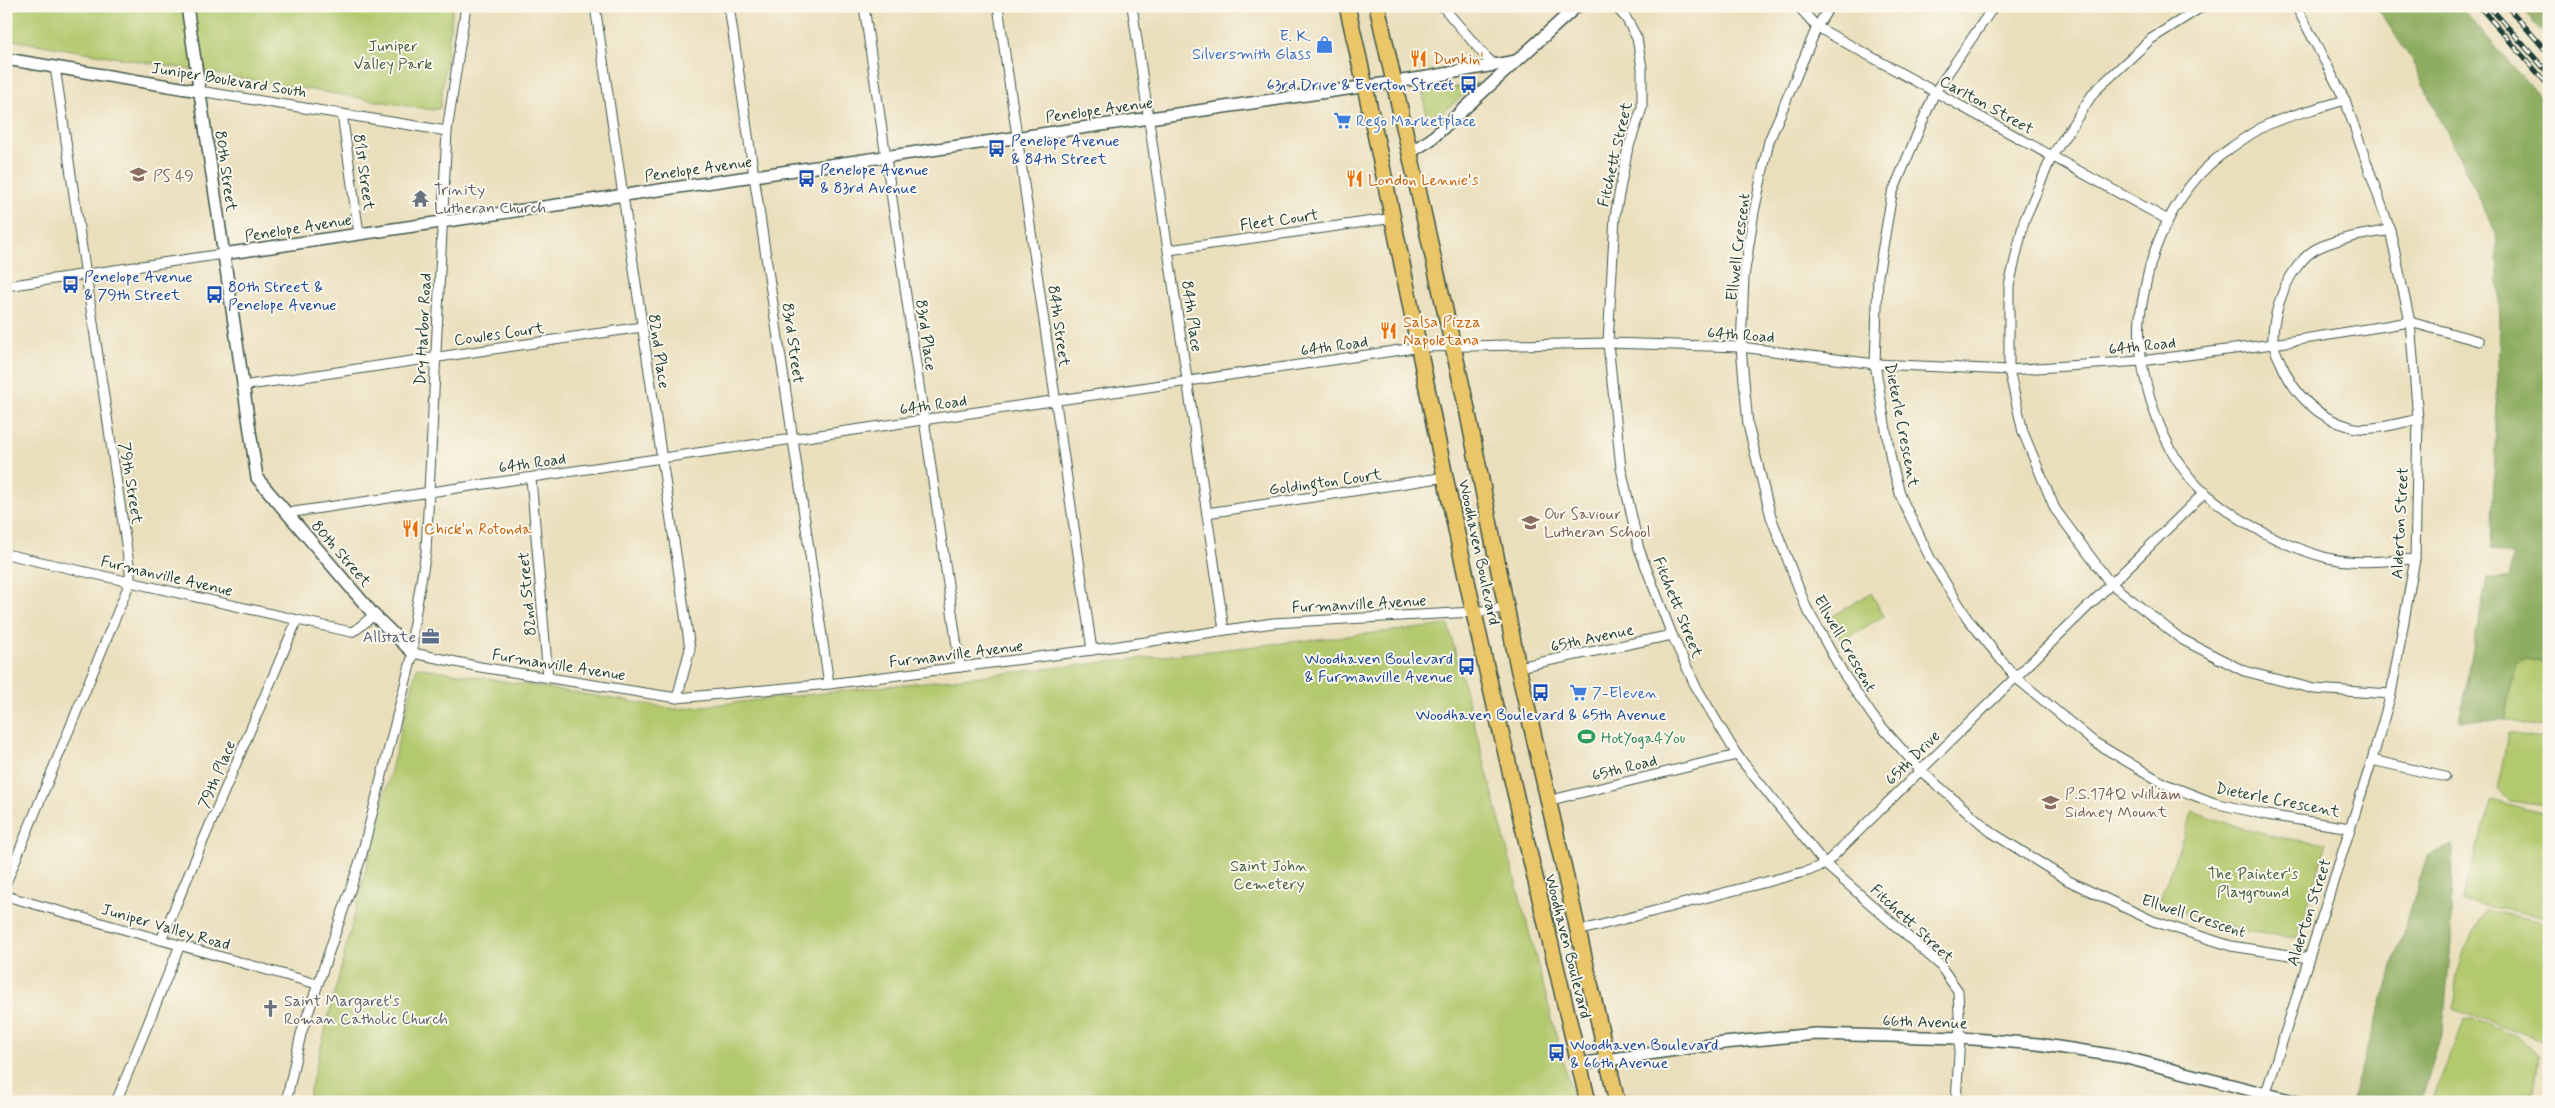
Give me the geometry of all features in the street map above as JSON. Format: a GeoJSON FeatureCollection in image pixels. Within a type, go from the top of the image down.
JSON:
{"type":"FeatureCollection","features":[{"type":"Feature","properties":{"kind":"main road","name":"Woodhaven Boulevard"},"geometry":{"type":"LineString","coordinates":[[1347,6],[1394,218],[1474,612],[1517,808],[1588,1102]]}},
{"type":"Feature","properties":{"kind":"main road","name":"Woodhaven Boulevard"},"geometry":{"type":"LineString","coordinates":[[1377,6],[1453,346],[1505,608],[1547,801],[1617,1102]]}},
{"type":"Feature","properties":{"kind":"street","name":"80th Street"},"geometry":{"type":"LineString","coordinates":[[186,6],[257,478],[374,614],[413,653]]}},
{"type":"Feature","properties":{"kind":"street","name":"Dry Harbor Road"},"geometry":{"type":"LineString","coordinates":[[413,653],[413,628],[426,552],[447,131],[466,6]]}},
{"type":"Feature","properties":{"kind":"street","name":"82nd Place"},"geometry":{"type":"LineString","coordinates":[[595,6],[690,649],[677,698]]}},
{"type":"Feature","properties":{"kind":"street","name":"83rd Street"},"geometry":{"type":"LineString","coordinates":[[729,6],[829,684]]}},
{"type":"Feature","properties":{"kind":"street","name":"83rd Place"},"geometry":{"type":"LineString","coordinates":[[864,6],[960,668]]}},
{"type":"Feature","properties":{"kind":"street","name":"84th Street"},"geometry":{"type":"LineString","coordinates":[[998,6],[1092,650]]}},
{"type":"Feature","properties":{"kind":"street","name":"84th Place"},"geometry":{"type":"LineString","coordinates":[[1132,6],[1224,630]]}},
{"type":"Feature","properties":{"kind":"street"},"geometry":{"type":"LineString","coordinates":[[1442,6],[1484,56],[1496,66]]}},
{"type":"Feature","properties":{"kind":"street"},"geometry":{"type":"LineString","coordinates":[[1409,153],[1430,140],[1577,6]]}},
{"type":"Feature","properties":{"kind":"street","name":"Fitchett Street"},"geometry":{"type":"LineString","coordinates":[[1615,6],[1626,18],[1637,38],[1642,68],[1642,108],[1628,152],[1615,216],[1608,343],[1622,468],[1639,549],[1672,635],[1695,685],[1737,755],[1825,864],[1939,964],[1958,991],[1960,1038],[1956,1102]]}},
{"type":"Feature","properties":{"kind":"street","name":"Carlton Street"},"geometry":{"type":"LineString","coordinates":[[1798,6],[1817,27],[2168,220]]}},
{"type":"Feature","properties":{"kind":"street","name":"Ellwell Crescent"},"geometry":{"type":"LineString","coordinates":[[1830,6],[1817,27],[1769,141],[1754,212],[1746,268],[1741,347],[1748,425],[1771,517],[1806,608],[1843,672],[1874,718],[1920,770],[1991,832],[2069,881],[2153,920],[2232,946],[2309,958]]}},
{"type":"Feature","properties":{"kind":"street","name":"Dieterle Crescent"},"geometry":{"type":"LineString","coordinates":[[1994,6],[1935,92],[1892,194],[1878,276],[1875,364],[1892,460],[1901,497],[1932,560],[1968,619],[2015,677],[2094,742],[2165,784],[2214,803],[2267,815],[2350,828]]}},
{"type":"Feature","properties":{"kind":"street"},"geometry":{"type":"LineString","coordinates":[[2204,6],[2150,39],[2094,92],[2052,156],[2024,220],[2009,286],[2009,370],[2023,432],[2055,509],[2110,583],[2182,639],[2244,671],[2314,690],[2391,694]]}},
{"type":"Feature","properties":{"kind":"street","name":"Alderton Street"},"geometry":{"type":"LineString","coordinates":[[2265,1097],[2372,760],[2391,694],[2415,559],[2418,419],[2410,322],[2390,230],[2345,100],[2296,6]]}},
{"type":"Feature","properties":{"kind":"street","name":"Juniper Boulevard South"},"geometry":{"type":"LineString","coordinates":[[6,60],[447,131]]}},
{"type":"Feature","properties":{"kind":"street","name":"Penelope Avenue"},"geometry":{"type":"LineString","coordinates":[[6,286],[1017,138],[1365,84],[1395,82],[1496,66],[1516,61]]}},
{"type":"Feature","properties":{"kind":"street","name":"79th Street"},"geometry":{"type":"LineString","coordinates":[[6,883],[130,582],[130,571],[55,67]]}},
{"type":"Feature","properties":{"kind":"street"},"geometry":{"type":"LineString","coordinates":[[2345,100],[2268,124],[2220,156],[2191,185],[2168,220],[2150,260],[2140,316],[2141,361],[2150,399],[2159,422],[2178,458],[2205,492],[2266,535],[2326,557],[2376,562],[2415,559]]}},
{"type":"Feature","properties":{"kind":"street","name":"81st Street"},"geometry":{"type":"LineString","coordinates":[[342,114],[359,234]]}},
{"type":"Feature","properties":{"kind":"street","name":"Fleet Court"},"geometry":{"type":"LineString","coordinates":[[1169,250],[1394,218]]}},
{"type":"Feature","properties":{"kind":"street"},"geometry":{"type":"LineString","coordinates":[[2390,230],[2338,240],[2315,250],[2301,263],[2289,278],[2281,298],[2273,324],[2273,344],[2288,381],[2317,413],[2352,428],[2386,426],[2418,419]]}},
{"type":"Feature","properties":{"kind":"street","name":"64th Road"},"geometry":{"type":"LineString","coordinates":[[287,513],[1421,347],[1608,343],[1741,347],[1875,364],[2009,370],[2141,361],[2273,344],[2410,322],[2479,341]]}},
{"type":"Feature","properties":{"kind":"street","name":"Cowles Court"},"geometry":{"type":"LineString","coordinates":[[242,386],[642,327]]}},
{"type":"Feature","properties":{"kind":"street","name":"Goldington Court"},"geometry":{"type":"LineString","coordinates":[[1207,513],[1446,477]]}},
{"type":"Feature","properties":{"kind":"street","name":"82nd Street"},"geometry":{"type":"LineString","coordinates":[[531,478],[548,677]]}},
{"type":"Feature","properties":{"kind":"street","name":"65th Drive"},"geometry":{"type":"LineString","coordinates":[[1578,931],[1808,871],[1825,864],[2205,492]]}},
{"type":"Feature","properties":{"kind":"street","name":"Furmanville Avenue"},"geometry":{"type":"LineString","coordinates":[[6,554],[351,632],[358,630],[374,614]]}},
{"type":"Feature","properties":{"kind":"street","name":"Furmanville Avenue"},"geometry":{"type":"LineString","coordinates":[[413,653],[455,663],[677,698],[829,684],[960,668],[1273,623],[1474,612],[1505,608]]}},
{"type":"Feature","properties":{"kind":"street","name":"79th Place"},"geometry":{"type":"LineString","coordinates":[[162,940],[298,620]]}},
{"type":"Feature","properties":{"kind":"street","name":"65th Avenue"},"geometry":{"type":"LineString","coordinates":[[1518,668],[1672,635]]}},
{"type":"Feature","properties":{"kind":"street"},"geometry":{"type":"LineString","coordinates":[[286,1102],[301,1034],[361,858],[413,653]]}},
{"type":"Feature","properties":{"kind":"street","name":"65th Road"},"geometry":{"type":"LineString","coordinates":[[1547,801],[1737,755]]}},
{"type":"Feature","properties":{"kind":"street"},"geometry":{"type":"LineString","coordinates":[[2372,760],[2445,776]]}},
{"type":"Feature","properties":{"kind":"street","name":"Juniper Valley Road"},"geometry":{"type":"LineString","coordinates":[[6,896],[317,984]]}},
{"type":"Feature","properties":{"kind":"street"},"geometry":{"type":"LineString","coordinates":[[116,1102],[180,945]]}},
{"type":"Feature","properties":{"kind":"street","name":"66th Avenue"},"geometry":{"type":"LineString","coordinates":[[1579,1064],[1606,1059],[1815,1034],[1960,1038],[2038,1044],[2123,1057],[2265,1097],[2297,1102]]}},
{"type":"Feature","properties":{"kind":"green space","name":"Juniper Valley Park"},"geometry":{"type":"Polygon","coordinates":[[[6,6],[453,6],[440,108],[432,110],[6,39],[6,6]]]}},
{"type":"Feature","properties":{"kind":"green space"},"geometry":{"type":"Polygon","coordinates":[[[2376,6],[2459,6],[2549,107],[2549,665],[2527,658],[2516,663],[2505,720],[2459,720],[2487,578],[2508,579],[2513,556],[2491,549],[2500,325],[2496,232],[2411,59],[2376,6]]]}},
{"type":"Feature","properties":{"kind":"green space"},"geometry":{"type":"Polygon","coordinates":[[[2520,6],[2549,6],[2549,40],[2520,6]]]}},
{"type":"Feature","properties":{"kind":"green space"},"geometry":{"type":"Polygon","coordinates":[[[1478,83],[1430,123],[1427,123],[1423,93],[1478,83]]]}},
{"type":"Feature","properties":{"kind":"green space"},"geometry":{"type":"Polygon","coordinates":[[[1871,593],[1884,616],[1842,641],[1829,618],[1871,593]]]}},
{"type":"Feature","properties":{"kind":"green space","name":"Saint John Cemetery"},"geometry":{"type":"Polygon","coordinates":[[[1448,625],[1574,1102],[307,1102],[417,667],[676,709],[1448,625]]]}},
{"type":"Feature","properties":{"kind":"green space"},"geometry":{"type":"Polygon","coordinates":[[[2527,658],[2549,665],[2549,729],[2505,720],[2516,663],[2527,658]]]}},
{"type":"Feature","properties":{"kind":"green space"},"geometry":{"type":"Polygon","coordinates":[[[2508,733],[2549,739],[2549,806],[2510,801],[2498,788],[2508,733]]]}},
{"type":"Feature","properties":{"kind":"green space"},"geometry":{"type":"Polygon","coordinates":[[[2492,800],[2549,815],[2549,918],[2461,901],[2492,800]]]}},
{"type":"Feature","properties":{"kind":"green space","name":"The Painter's Playground"},"geometry":{"type":"Polygon","coordinates":[[[2193,811],[2259,833],[2292,840],[2327,843],[2297,938],[2242,931],[2158,904],[2193,811]]]}},
{"type":"Feature","properties":{"kind":"green space"},"geometry":{"type":"Polygon","coordinates":[[[2452,845],[2451,943],[2443,1028],[2421,1102],[2351,1102],[2427,856],[2452,845]]]}},
{"type":"Feature","properties":{"kind":"green space"},"geometry":{"type":"Polygon","coordinates":[[[2486,910],[2549,923],[2549,1042],[2453,1009],[2457,975],[2465,948],[2486,910]]]}},
{"type":"Feature","properties":{"kind":"green space"},"geometry":{"type":"Polygon","coordinates":[[[2465,1019],[2472,1019],[2515,1034],[2539,1056],[2534,1091],[2527,1095],[2526,1102],[2431,1102],[2465,1019]]]}},
{"type":"Feature","properties":{"kind":"railway"},"geometry":{"type":"LineString","coordinates":[[2479,6],[2549,86]]}},
{"type":"Feature","properties":{"kind":"railway"},"geometry":{"type":"LineString","coordinates":[[2489,6],[2549,74]]}},
{"type":"Feature","properties":{"kind":"railway"},"geometry":{"type":"LineString","coordinates":[[2507,6],[2549,54]]}},
{"type":"Feature","properties":{"kind":"place","name":"E. K. Silversmith Glass"},"geometry":{"type":"Point","coordinates":[1325,44]}},
{"type":"Feature","properties":{"kind":"place","name":"Dunkin'"},"geometry":{"type":"Point","coordinates":[1419,58]}},
{"type":"Feature","properties":{"kind":"place","name":"63rd Drive & Everton Street"},"geometry":{"type":"Point","coordinates":[1468,84]}},
{"type":"Feature","properties":{"kind":"place","name":"Rego Marketplace"},"geometry":{"type":"Point","coordinates":[1342,120]}},
{"type":"Feature","properties":{"kind":"place","name":"Penelope Avenue & 84th Street"},"geometry":{"type":"Point","coordinates":[997,149]}},
{"type":"Feature","properties":{"kind":"place","name":"PS 49"},"geometry":{"type":"Point","coordinates":[139,175]}},
{"type":"Feature","properties":{"kind":"place","name":"Penelope Avenue & 83rd Avenue"},"geometry":{"type":"Point","coordinates":[806,178]}},
{"type":"Feature","properties":{"kind":"place","name":"London Lennie's"},"geometry":{"type":"Point","coordinates":[1354,179]}},
{"type":"Feature","properties":{"kind":"place","name":"Trinity Lutheran Church"},"geometry":{"type":"Point","coordinates":[420,198]}},
{"type":"Feature","properties":{"kind":"place","name":"Penelope Avenue & 79th Street"},"geometry":{"type":"Point","coordinates":[70,285]}},
{"type":"Feature","properties":{"kind":"place","name":"80th Street & Penelope Avenue"},"geometry":{"type":"Point","coordinates":[214,295]}},
{"type":"Feature","properties":{"kind":"place","name":"Salsa Pizza Napoletana"},"geometry":{"type":"Point","coordinates":[1389,330]}},
{"type":"Feature","properties":{"kind":"place","name":"Our Saviour Lutheran School"},"geometry":{"type":"Point","coordinates":[1530,522]}},
{"type":"Feature","properties":{"kind":"place","name":"Chick'n Rotonda"},"geometry":{"type":"Point","coordinates":[410,528]}},
{"type":"Feature","properties":{"kind":"place","name":"Allstate"},"geometry":{"type":"Point","coordinates":[430,636]}},
{"type":"Feature","properties":{"kind":"place","name":"Woodhaven Boulevard & Furmanville Avenue"},"geometry":{"type":"Point","coordinates":[1467,667]}},
{"type":"Feature","properties":{"kind":"place","name":"7-Eleven"},"geometry":{"type":"Point","coordinates":[1578,692]}},
{"type":"Feature","properties":{"kind":"place","name":"Woodhaven Boulevard & 65th Avenue"},"geometry":{"type":"Point","coordinates":[1541,693]}},
{"type":"Feature","properties":{"kind":"place","name":"HotYoga4You"},"geometry":{"type":"Point","coordinates":[1587,737]}},
{"type":"Feature","properties":{"kind":"place","name":"P.S.174Q William Sidney Mount"},"geometry":{"type":"Point","coordinates":[2051,802]}},
{"type":"Feature","properties":{"kind":"place","name":"Saint Margaret's Roman Catholic Church"},"geometry":{"type":"Point","coordinates":[270,1009]}},
{"type":"Feature","properties":{"kind":"place","name":"Woodhaven Boulevard & 66th Avenue"},"geometry":{"type":"Point","coordinates":[1556,1053]}}]}
